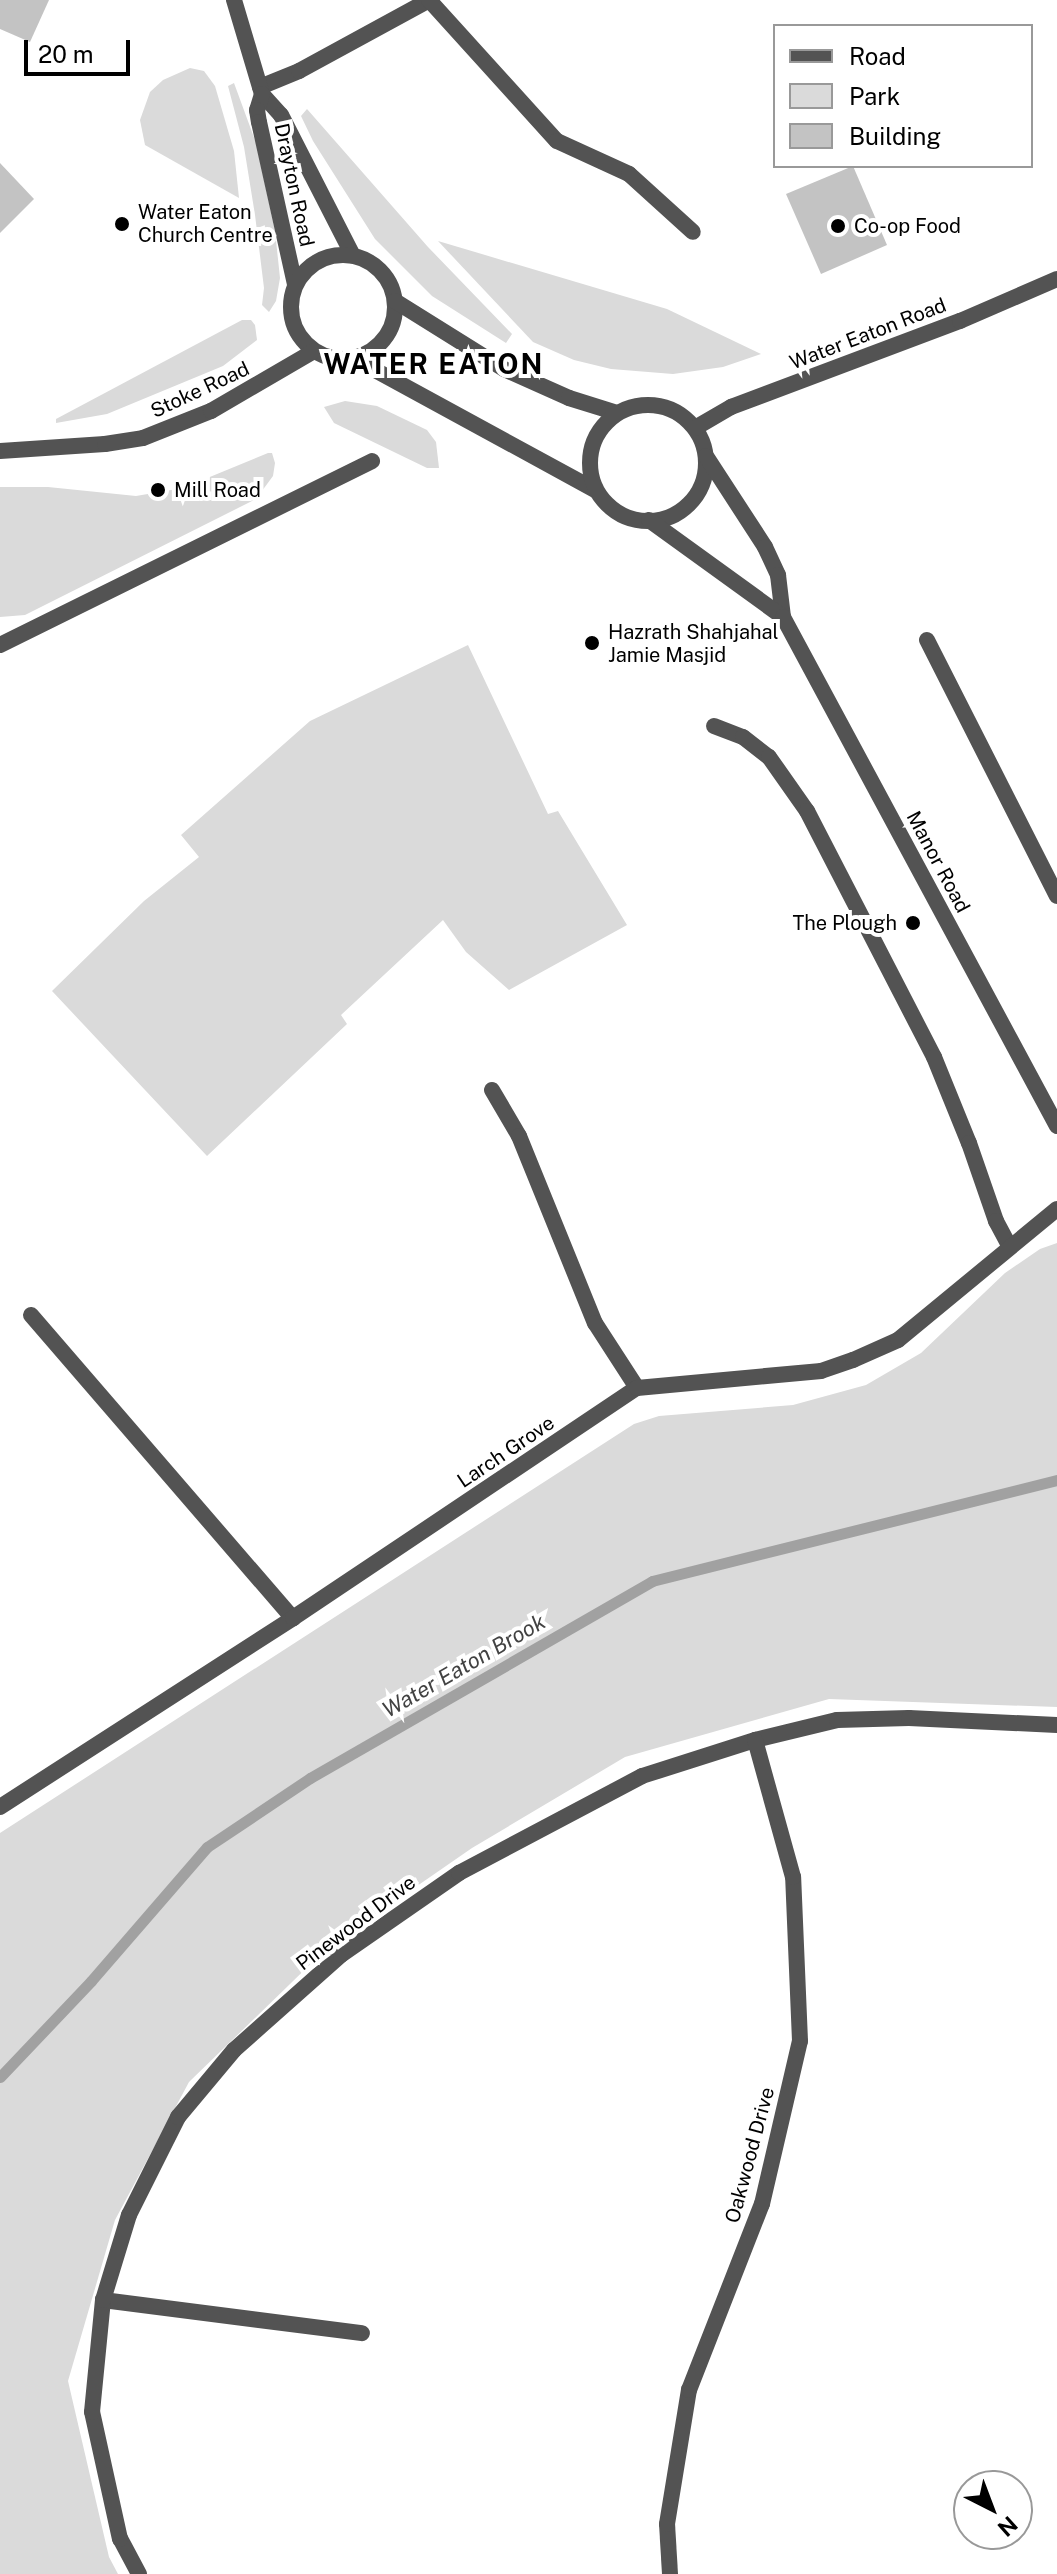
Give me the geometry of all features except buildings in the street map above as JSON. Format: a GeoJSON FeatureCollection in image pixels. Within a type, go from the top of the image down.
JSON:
{"type":"FeatureCollection","features":[{"type":"Feature","properties":{"kind":"street","name":"Drayton Road"},"geometry":{"type":"LineString","coordinates":[[234,0],[261,90],[281,115],[353,256]]}},
{"type":"Feature","properties":{"kind":"street"},"geometry":{"type":"LineString","coordinates":[[261,90],[429,0],[557,141],[629,174],[693,232]]}},
{"type":"Feature","properties":{"kind":"street","name":"Drayton Road"},"geometry":{"type":"LineString","coordinates":[[261,90],[257,110],[259,122],[295,285]]}},
{"type":"Feature","properties":{"kind":"street"},"geometry":{"type":"LineString","coordinates":[[395,301],[389,331],[367,353],[353,358],[326,357],[314,351],[295,328],[291,314],[295,285],[323,260],[336,255],[353,256],[380,270],[395,301],[504,369],[569,398],[617,413]]}},
{"type":"Feature","properties":{"kind":"street","name":"Water Eaton Road"},"geometry":{"type":"LineString","coordinates":[[695,428],[731,407],[960,321],[1057,279]]}},
{"type":"Feature","properties":{"kind":"street","name":"Stoke Road"},"geometry":{"type":"LineString","coordinates":[[0,451],[105,444],[143,438],[211,411],[314,351]]}},
{"type":"Feature","properties":{"kind":"street"},"geometry":{"type":"LineString","coordinates":[[353,358],[595,490],[612,508],[625,516],[649,520],[675,514],[689,503],[705,476],[706,456],[695,428],[680,414],[662,406],[642,405],[617,413],[598,433],[591,449],[589,467],[595,490]]}},
{"type":"Feature","properties":{"kind":"street","name":"Manor Road"},"geometry":{"type":"LineString","coordinates":[[706,456],[765,547],[778,575],[783,617],[1057,1126]]}},
{"type":"Feature","properties":{"kind":"street"},"geometry":{"type":"LineString","coordinates":[[0,645],[372,461]]}},
{"type":"Feature","properties":{"kind":"street","name":"Manor Road"},"geometry":{"type":"LineString","coordinates":[[649,520],[783,617]]}},
{"type":"Feature","properties":{"kind":"street"},"geometry":{"type":"LineString","coordinates":[[927,640],[1057,896]]}},
{"type":"Feature","properties":{"kind":"street"},"geometry":{"type":"LineString","coordinates":[[714,726],[743,737],[769,757],[807,811],[934,1057],[996,1221],[1009,1245]]}},
{"type":"Feature","properties":{"kind":"street"},"geometry":{"type":"LineString","coordinates":[[492,1090],[519,1136],[595,1323],[637,1388]]}},
{"type":"Feature","properties":{"kind":"street","name":"Larch Grove"},"geometry":{"type":"LineString","coordinates":[[0,1807],[293,1618],[637,1388],[821,1371],[853,1360],[898,1340],[1009,1245],[1057,1209]]}},
{"type":"Feature","properties":{"kind":"street"},"geometry":{"type":"LineString","coordinates":[[31,1315],[293,1618]]}},
{"type":"Feature","properties":{"kind":"street","name":"Pinewood Drive"},"geometry":{"type":"LineString","coordinates":[[139,2574],[120,2539],[92,2412],[103,2300],[129,2215],[178,2117],[234,2050],[341,1955],[459,1873],[642,1776],[755,1740],[837,1720],[909,1718],[1057,1725]]}},
{"type":"Feature","properties":{"kind":"street","name":"Oakwood Drive"},"geometry":{"type":"LineString","coordinates":[[670,2574],[667,2524],[689,2390],[762,2204],[800,2041],[793,1877],[755,1740]]}},
{"type":"Feature","properties":{"kind":"street"},"geometry":{"type":"LineString","coordinates":[[103,2300],[362,2333]]}},
{"type":"Feature","properties":{"kind":"green space"},"geometry":{"type":"Polygon","coordinates":[[[190,68],[204,71],[215,86],[234,151],[239,198],[145,145],[140,120],[150,92],[163,80],[190,68]]]}},
{"type":"Feature","properties":{"kind":"green space"},"geometry":{"type":"Polygon","coordinates":[[[234,83],[256,143],[275,231],[280,278],[276,301],[269,312],[262,305],[264,288],[255,215],[244,147],[228,86],[234,83]]]}},
{"type":"Feature","properties":{"kind":"green space"},"geometry":{"type":"Polygon","coordinates":[[[307,109],[428,247],[512,334],[506,343],[432,296],[375,239],[313,141],[301,116],[307,109]]]}},
{"type":"Feature","properties":{"kind":"green space"},"geometry":{"type":"Polygon","coordinates":[[[438,241],[667,309],[761,354],[723,367],[673,374],[611,369],[574,360],[533,342],[438,241]]]}},
{"type":"Feature","properties":{"kind":"green space"},"geometry":{"type":"Polygon","coordinates":[[[242,320],[251,320],[255,325],[257,340],[223,366],[107,414],[56,423],[56,419],[242,320]]]}},
{"type":"Feature","properties":{"kind":"green space"},"geometry":{"type":"Polygon","coordinates":[[[345,401],[377,406],[427,430],[436,442],[439,468],[427,468],[334,423],[324,407],[345,401]]]}},
{"type":"Feature","properties":{"kind":"green space"},"geometry":{"type":"Polygon","coordinates":[[[272,453],[275,463],[273,476],[256,499],[25,615],[0,617],[0,487],[48,487],[136,496],[183,488],[272,453]]]}},
{"type":"Feature","properties":{"kind":"green space"},"geometry":{"type":"Polygon","coordinates":[[[468,645],[548,814],[558,811],[627,925],[509,990],[466,952],[443,920],[341,1015],[347,1024],[207,1156],[52,991],[144,901],[199,857],[181,835],[310,721],[468,645]]]}},
{"type":"Feature","properties":{"kind":"green space"},"geometry":{"type":"Polygon","coordinates":[[[1057,1243],[1057,1707],[829,1699],[625,1757],[472,1848],[326,1949],[189,2082],[115,2220],[68,2381],[109,2557],[118,2574],[0,2574],[0,1833],[634,1424],[659,1416],[793,1405],[866,1385],[921,1353],[1005,1273],[1040,1249],[1057,1243]]]}},
{"type":"Feature","properties":{"kind":"waterway","name":"Water Eaton Brook"},"geometry":{"type":"LineString","coordinates":[[0,2077],[91,1981],[207,1847],[310,1778],[652,1581],[1057,1480]]}},
{"type":"Feature","properties":{"kind":"place","name":"Water Eaton Church Centre"},"geometry":{"type":"Point","coordinates":[122,224]}},
{"type":"Feature","properties":{"kind":"place","name":"Co-op Food"},"geometry":{"type":"Point","coordinates":[838,226]}},
{"type":"Feature","properties":{"kind":"place","name":"Mill Road"},"geometry":{"type":"Point","coordinates":[158,490]}},
{"type":"Feature","properties":{"kind":"place","name":"Hazrath Shahjahal Jamie Masjid"},"geometry":{"type":"Point","coordinates":[592,643]}},
{"type":"Feature","properties":{"kind":"place","name":"The Plough"},"geometry":{"type":"Point","coordinates":[913,923]}},
{"type":"Feature","properties":{"kind":"district","name":"WATER EATON"},"geometry":{"type":"Point","coordinates":[434,364]}}]}
